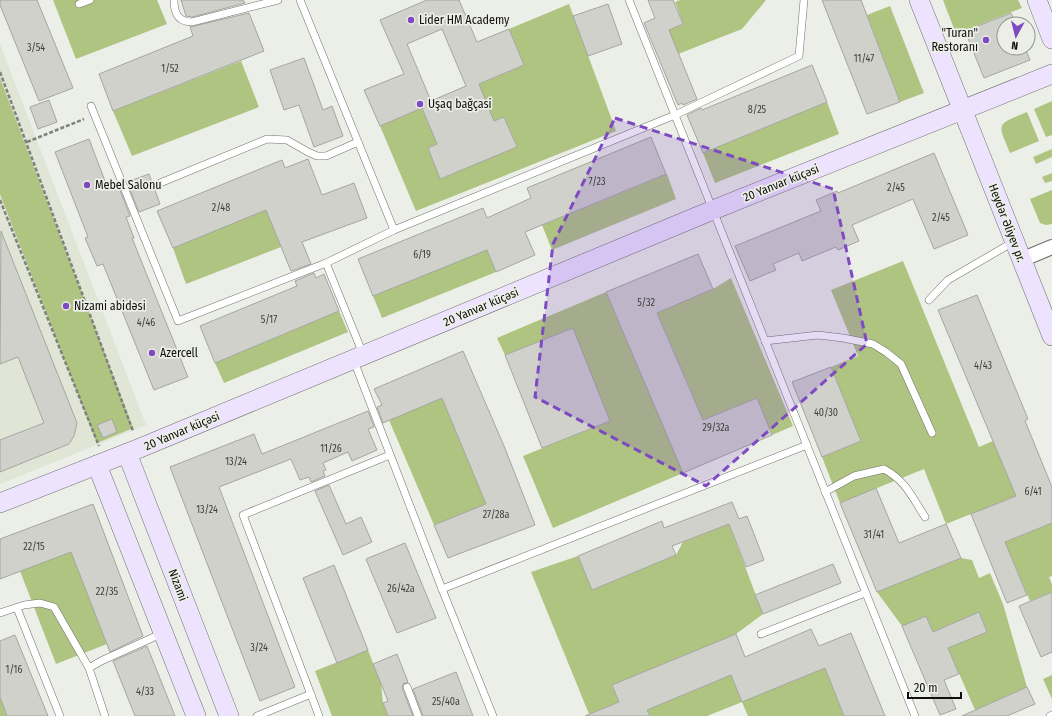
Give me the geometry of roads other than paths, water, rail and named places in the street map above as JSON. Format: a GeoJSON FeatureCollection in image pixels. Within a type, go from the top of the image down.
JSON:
{"type":"FeatureCollection","features":[{"type":"Feature","properties":{"kind":"street","name":"Heydər Əliyev pr."},"geometry":{"type":"LineString","coordinates":[[919,0],[1052,336]]}},
{"type":"Feature","properties":{"kind":"street"},"geometry":{"type":"LineString","coordinates":[[1037,0],[1052,39]]}},
{"type":"Feature","properties":{"kind":"street"},"geometry":{"type":"LineString","coordinates":[[962,110],[1052,74]]}},
{"type":"Feature","properties":{"kind":"street","name":"20 Yanvar küçəsi"},"geometry":{"type":"LineString","coordinates":[[0,503],[133,451],[713,210],[962,110]]}},
{"type":"Feature","properties":{"kind":"street"},"geometry":{"type":"LineString","coordinates":[[1021,260],[1052,247]]}},
{"type":"Feature","properties":{"kind":"street","name":"Nizami"},"geometry":{"type":"LineString","coordinates":[[133,451],[228,716]]}},
{"type":"Feature","properties":{"kind":"street"},"geometry":{"type":"LineString","coordinates":[[101,463],[163,633],[196,716]]}},
{"type":"Feature","properties":{"kind":"lane"},"geometry":{"type":"LineString","coordinates":[[79,4],[90,0]]}},
{"type":"Feature","properties":{"kind":"lane"},"geometry":{"type":"LineString","coordinates":[[174,0],[174,6],[178,18],[185,22],[192,22],[278,0]]}},
{"type":"Feature","properties":{"kind":"lane"},"geometry":{"type":"LineString","coordinates":[[300,0],[394,230]]}},
{"type":"Feature","properties":{"kind":"lane"},"geometry":{"type":"LineString","coordinates":[[629,0],[914,716]]}},
{"type":"Feature","properties":{"kind":"lane"},"geometry":{"type":"LineString","coordinates":[[91,106],[178,321],[326,263],[394,230],[675,115],[799,56],[804,0]]}},
{"type":"Feature","properties":{"kind":"lane"},"geometry":{"type":"LineString","coordinates":[[160,183],[267,139],[287,140],[317,156],[326,156],[358,142]]}},
{"type":"Feature","properties":{"kind":"lane"},"geometry":{"type":"LineString","coordinates":[[929,300],[948,280],[1015,241]]}},
{"type":"Feature","properties":{"kind":"lane"},"geometry":{"type":"LineString","coordinates":[[326,263],[359,358],[390,455],[442,590],[494,716]]}},
{"type":"Feature","properties":{"kind":"lane"},"geometry":{"type":"LineString","coordinates":[[765,341],[818,335],[873,344],[901,364],[932,433]]}},
{"type":"Feature","properties":{"kind":"lane"},"geometry":{"type":"LineString","coordinates":[[442,590],[807,445]]}},
{"type":"Feature","properties":{"kind":"lane"},"geometry":{"type":"LineString","coordinates":[[319,716],[243,515],[390,455]]}},
{"type":"Feature","properties":{"kind":"lane"},"geometry":{"type":"LineString","coordinates":[[825,492],[854,476],[884,469],[895,475],[903,482],[925,518]]}},
{"type":"Feature","properties":{"kind":"lane"},"geometry":{"type":"LineString","coordinates":[[760,634],[865,593]]}},
{"type":"Feature","properties":{"kind":"lane"},"geometry":{"type":"LineString","coordinates":[[0,613],[40,603],[54,607],[90,668],[105,716]]}},
{"type":"Feature","properties":{"kind":"lane"},"geometry":{"type":"LineString","coordinates":[[17,608],[60,716]]}},
{"type":"Feature","properties":{"kind":"lane"},"geometry":{"type":"LineString","coordinates":[[90,668],[101,661],[163,633]]}},
{"type":"Feature","properties":{"kind":"lane"},"geometry":{"type":"LineString","coordinates":[[407,687],[418,716]]}},
{"type":"Feature","properties":{"kind":"lane"},"geometry":{"type":"LineString","coordinates":[[257,716],[311,694]]}},
{"type":"Feature","properties":{"kind":"place","name":"Lider HM Academy"},"geometry":{"type":"Point","coordinates":[411,20]}},
{"type":"Feature","properties":{"kind":"place","name":"\"Turan\" Restoranı"},"geometry":{"type":"Point","coordinates":[986,40]}},
{"type":"Feature","properties":{"kind":"place","name":"Uşaq bağçasi"},"geometry":{"type":"Point","coordinates":[420,104]}},
{"type":"Feature","properties":{"kind":"place","name":"Mebel Salonu"},"geometry":{"type":"Point","coordinates":[87,185]}},
{"type":"Feature","properties":{"kind":"place","name":"Nizami abidәsi"},"geometry":{"type":"Point","coordinates":[66,306]}},
{"type":"Feature","properties":{"kind":"place","name":"Azercell"},"geometry":{"type":"Point","coordinates":[152,353]}}]}
